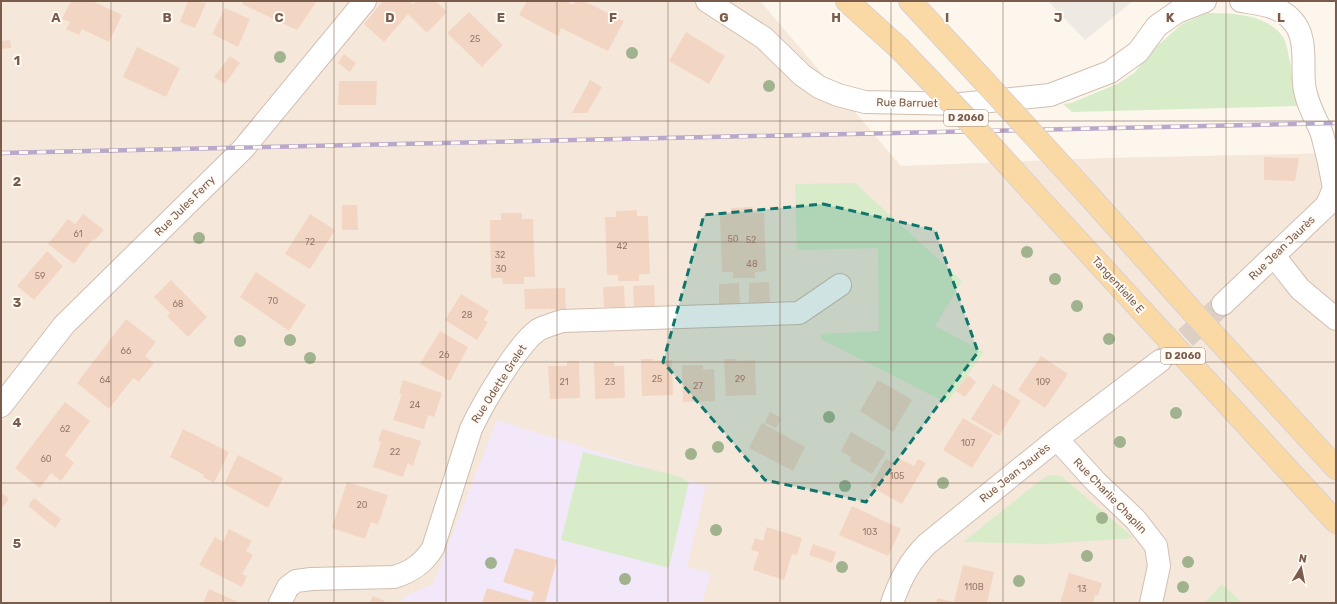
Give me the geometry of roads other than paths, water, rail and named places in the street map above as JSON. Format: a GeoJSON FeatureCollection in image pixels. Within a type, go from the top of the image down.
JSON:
{"type":"FeatureCollection","features":[{"type":"Feature","properties":{"kind":"main road"},"geometry":{"type":"LineString","coordinates":[[847,1],[899,48]]}},
{"type":"Feature","properties":{"kind":"main road","name":"D 2060"},"geometry":{"type":"LineString","coordinates":[[858,1],[899,48]]}},
{"type":"Feature","properties":{"kind":"main road","name":"D 2060"},"geometry":{"type":"LineString","coordinates":[[910,1],[1336,468]]}},
{"type":"Feature","properties":{"kind":"main road","name":"Tangentielle E"},"geometry":{"type":"LineString","coordinates":[[899,48],[965,117],[1336,522]]}},
{"type":"Feature","properties":{"kind":"street","name":"Rue Jules Ferry"},"geometry":{"type":"LineString","coordinates":[[1,406],[64,325],[243,149],[365,1]]}},
{"type":"Feature","properties":{"kind":"street","name":"Rue Barruet"},"geometry":{"type":"LineString","coordinates":[[707,1],[764,38],[802,75],[819,87],[838,95],[865,102],[961,104],[1050,95],[1110,72],[1138,52],[1157,26],[1177,12],[1205,1]]}},
{"type":"Feature","properties":{"kind":"street"},"geometry":{"type":"LineString","coordinates":[[1241,1],[1267,3],[1285,13],[1298,28],[1303,47],[1304,83],[1321,133],[1335,188]]}},
{"type":"Feature","properties":{"kind":"street","name":"Rue Jean Jaurès"},"geometry":{"type":"LineString","coordinates":[[1223,304],[1327,204],[1335,188]]}},
{"type":"Feature","properties":{"kind":"street"},"geometry":{"type":"LineString","coordinates":[[1274,256],[1300,289],[1336,319]]}},
{"type":"Feature","properties":{"kind":"street","name":"Rue Odette Grelet"},"geometry":{"type":"LineString","coordinates":[[280,603],[288,587],[296,581],[311,579],[394,577],[406,574],[426,560],[433,548],[471,429],[477,416],[522,345],[539,330],[562,321],[799,314],[840,285]]}},
{"type":"Feature","properties":{"kind":"street","name":"Rue Jean Jaurès"},"geometry":{"type":"LineString","coordinates":[[892,603],[904,573],[917,554],[939,534],[1057,439],[1160,361]]}},
{"type":"Feature","properties":{"kind":"street","name":"Rue Charlie Chaplin"},"geometry":{"type":"LineString","coordinates":[[1057,439],[1096,482],[1135,519],[1156,546],[1159,566],[1151,603]]}},
{"type":"Feature","properties":{"kind":"tunnel"},"geometry":{"type":"LineString","coordinates":[[1161,360],[1223,304]]}},
{"type":"Feature","properties":{"kind":"railway"},"geometry":{"type":"LineString","coordinates":[[1,153],[1336,123]]}}]}
